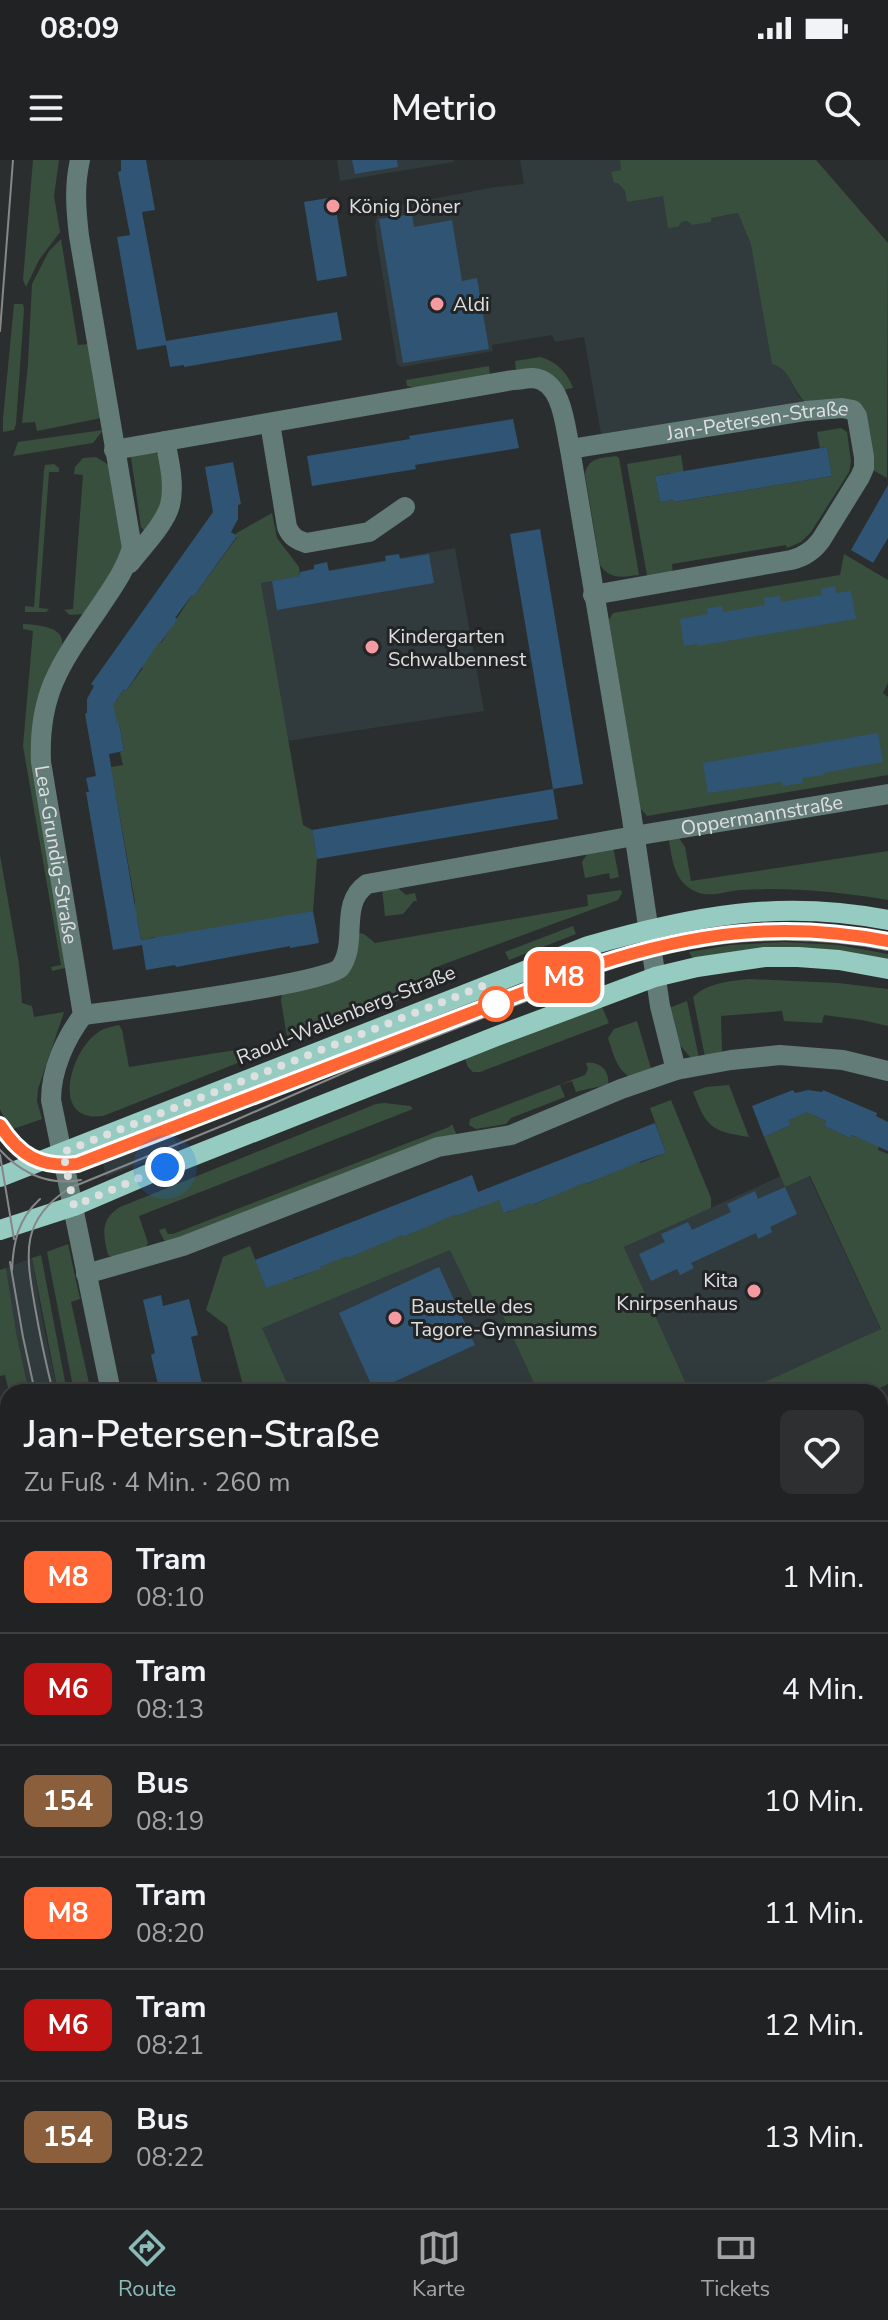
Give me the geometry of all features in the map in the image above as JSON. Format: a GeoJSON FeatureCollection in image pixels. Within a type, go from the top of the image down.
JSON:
{"type":"FeatureCollection","features":[{"type":"Feature","properties":{"kind":"main road","name":"Raoul-Wallenberg-Straße"},"geometry":{"type":"LineString","coordinates":[[0,1177],[588,946],[649,929],[737,912],[819,910],[888,920]]}},
{"type":"Feature","properties":{"kind":"main road"},"geometry":{"type":"LineString","coordinates":[[0,1230],[74,1206],[497,1036],[655,977],[765,957],[839,960],[888,969]]}},
{"type":"Feature","properties":{"kind":"street"},"geometry":{"type":"LineString","coordinates":[[80,160],[76,182],[78,227],[132,548],[126,569]]}},
{"type":"Feature","properties":{"kind":"street"},"geometry":{"type":"LineString","coordinates":[[114,450],[533,378],[547,384],[557,396],[570,449],[655,977],[676,1070]]}},
{"type":"Feature","properties":{"kind":"street","name":"Jan-Petersen-Straße"},"geometry":{"type":"LineString","coordinates":[[570,449],[842,408],[853,410],[857,416],[864,457],[860,477],[815,549],[806,555],[593,595]]}},
{"type":"Feature","properties":{"kind":"street"},"geometry":{"type":"LineString","coordinates":[[270,423],[287,527],[289,534],[297,540],[306,543],[369,532],[405,507]]}},
{"type":"Feature","properties":{"kind":"street","name":"Lea-Grundig-Straße"},"geometry":{"type":"LineString","coordinates":[[83,1015],[41,762],[44,705],[54,678],[72,648],[158,527],[170,505],[172,489],[165,441]]}},
{"type":"Feature","properties":{"kind":"street","name":"Oppermannstraße"},"geometry":{"type":"LineString","coordinates":[[634,836],[888,794]]}},
{"type":"Feature","properties":{"kind":"street"},"geometry":{"type":"LineString","coordinates":[[109,1384],[51,1100],[51,1082],[71,1032],[83,1015],[323,977],[338,971],[346,958],[354,896],[367,884],[634,836]]}},
{"type":"Feature","properties":{"kind":"street"},"geometry":{"type":"LineString","coordinates":[[86,1274],[183,1246],[438,1147],[511,1135],[621,1089],[676,1070],[780,1055],[843,1060],[888,1071]]}},
{"type":"Feature","properties":{"kind":"shaded area"},"geometry":{"type":"Polygon","coordinates":[[[337,160],[455,160],[340,181],[337,160]]]}},
{"type":"Feature","properties":{"kind":"shaded area"},"geometry":{"type":"Polygon","coordinates":[[[520,160],[620,160],[625,191],[663,196],[678,227],[682,222],[692,225],[738,213],[751,245],[777,365],[787,373],[798,396],[809,404],[602,440],[584,337],[555,342],[552,335],[492,345],[493,351],[401,367],[397,364],[377,241],[377,215],[390,207],[524,184],[520,160]]]}},
{"type":"Feature","properties":{"kind":"shaded area","name":"Kindergarten Schwalbennest"},"geometry":{"type":"Polygon","coordinates":[[[455,548],[484,711],[287,741],[261,582],[455,548]]]}},
{"type":"Feature","properties":{"kind":"shaded area"},"geometry":{"type":"Polygon","coordinates":[[[168,1125],[179,1148],[106,1177],[100,1151],[168,1125]]]}},
{"type":"Feature","properties":{"kind":"shaded area","name":"Kita Knirpsenhaus"},"geometry":{"type":"Polygon","coordinates":[[[781,1176],[785,1187],[809,1176],[881,1330],[761,1384],[686,1384],[624,1247],[781,1176]]]}},
{"type":"Feature","properties":{"kind":"shaded area","name":"Baustelle des Tagore-Gymnasiums"},"geometry":{"type":"Polygon","coordinates":[[[451,1249],[478,1307],[495,1299],[534,1384],[287,1384],[261,1328],[451,1249]]]}},
{"type":"Feature","properties":{"kind":"shaded area"},"geometry":{"type":"Polygon","coordinates":[[[32,1258],[56,1384],[27,1384],[6,1268],[32,1258]]]}},
{"type":"Feature","properties":{"kind":"green space"},"geometry":{"type":"Polygon","coordinates":[[[33,160],[59,160],[54,196],[60,232],[39,260],[26,287],[23,280],[33,160]]]}},
{"type":"Feature","properties":{"kind":"green space"},"geometry":{"type":"Polygon","coordinates":[[[620,160],[816,160],[888,243],[887,478],[871,469],[865,418],[809,404],[784,371],[772,364],[751,245],[738,213],[711,218],[711,222],[692,225],[687,221],[678,227],[668,228],[663,196],[627,202],[625,191],[614,183],[611,172],[621,170],[620,160]]]}},
{"type":"Feature","properties":{"kind":"green space"},"geometry":{"type":"Polygon","coordinates":[[[61,239],[78,345],[90,344],[101,418],[37,431],[35,422],[22,423],[32,284],[49,251],[61,239]]]}},
{"type":"Feature","properties":{"kind":"green space"},"geometry":{"type":"Polygon","coordinates":[[[14,304],[23,304],[24,309],[16,424],[14,430],[3,432],[3,419],[14,304]]]}},
{"type":"Feature","properties":{"kind":"green space"},"geometry":{"type":"Polygon","coordinates":[[[540,357],[561,368],[573,388],[562,390],[516,371],[515,361],[540,357]]]}},
{"type":"Feature","properties":{"kind":"green space"},"geometry":{"type":"Polygon","coordinates":[[[489,366],[490,375],[417,388],[407,386],[406,380],[489,366]]]}},
{"type":"Feature","properties":{"kind":"green space"},"geometry":{"type":"Polygon","coordinates":[[[841,428],[847,432],[851,462],[849,472],[811,532],[801,542],[787,548],[786,545],[672,564],[673,575],[652,578],[647,575],[627,464],[681,455],[684,474],[655,476],[660,502],[832,476],[827,447],[820,448],[817,432],[841,428]]]}},
{"type":"Feature","properties":{"kind":"green space"},"geometry":{"type":"Polygon","coordinates":[[[103,430],[93,443],[13,456],[18,442],[103,430]]]}},
{"type":"Feature","properties":{"kind":"green space"},"geometry":{"type":"Polygon","coordinates":[[[155,452],[161,458],[163,502],[147,533],[141,527],[131,457],[155,452]]]}},
{"type":"Feature","properties":{"kind":"green space"},"geometry":{"type":"Polygon","coordinates":[[[96,457],[109,465],[125,552],[84,614],[70,615],[64,610],[73,609],[83,475],[74,474],[75,467],[83,458],[96,457]]]}},
{"type":"Feature","properties":{"kind":"green space"},"geometry":{"type":"Polygon","coordinates":[[[619,458],[639,575],[613,575],[600,565],[585,474],[592,461],[619,458]]]}},
{"type":"Feature","properties":{"kind":"green space"},"geometry":{"type":"Polygon","coordinates":[[[54,464],[59,472],[49,472],[39,608],[49,609],[46,612],[25,612],[25,606],[34,607],[44,470],[45,465],[54,464]]]}},
{"type":"Feature","properties":{"kind":"green space"},"geometry":{"type":"Polygon","coordinates":[[[272,513],[277,538],[299,567],[300,576],[261,583],[303,825],[312,830],[317,859],[313,911],[156,941],[155,937],[141,940],[111,767],[123,765],[120,752],[124,751],[119,723],[111,709],[113,700],[116,701],[124,689],[126,691],[143,668],[158,641],[161,643],[192,595],[237,537],[235,534],[272,513]]]}},
{"type":"Feature","properties":{"kind":"green space"},"geometry":{"type":"Polygon","coordinates":[[[844,554],[888,580],[888,683],[883,693],[888,697],[888,775],[647,816],[640,808],[609,620],[613,613],[840,575],[844,554]]]}},
{"type":"Feature","properties":{"kind":"green space"},"geometry":{"type":"Polygon","coordinates":[[[23,624],[52,629],[62,641],[58,659],[45,683],[65,968],[52,971],[51,967],[61,965],[23,746],[33,631],[23,629],[23,624]]]}},
{"type":"Feature","properties":{"kind":"green space"},"geometry":{"type":"Polygon","coordinates":[[[668,836],[679,838],[685,847],[691,881],[888,851],[888,900],[796,890],[759,889],[713,894],[694,891],[679,876],[668,836]]]}},
{"type":"Feature","properties":{"kind":"green space"},"geometry":{"type":"Polygon","coordinates":[[[613,847],[619,877],[610,879],[609,873],[585,878],[582,862],[587,854],[613,847]]]}},
{"type":"Feature","properties":{"kind":"green space"},"geometry":{"type":"Polygon","coordinates":[[[0,855],[19,964],[22,1003],[32,1006],[34,1017],[64,1012],[38,1089],[37,1101],[42,1119],[10,1130],[0,1109],[0,855]]]}},
{"type":"Feature","properties":{"kind":"green space"},"geometry":{"type":"Polygon","coordinates":[[[382,888],[398,888],[406,895],[415,893],[417,901],[403,914],[385,916],[382,888]]]}},
{"type":"Feature","properties":{"kind":"green space"},"geometry":{"type":"Polygon","coordinates":[[[621,890],[618,900],[439,966],[412,995],[288,1043],[282,994],[326,982],[358,933],[375,943],[588,906],[587,895],[621,890]]]}},
{"type":"Feature","properties":{"kind":"green space"},"geometry":{"type":"Polygon","coordinates":[[[573,926],[576,934],[509,960],[505,952],[573,926]]]}},
{"type":"Feature","properties":{"kind":"green space"},"geometry":{"type":"Polygon","coordinates":[[[784,942],[838,945],[888,954],[888,961],[693,959],[689,952],[731,945],[784,942]]]}},
{"type":"Feature","properties":{"kind":"green space"},"geometry":{"type":"Polygon","coordinates":[[[749,979],[888,989],[888,1026],[824,1015],[822,1023],[784,1021],[782,1011],[721,1016],[721,1053],[705,1057],[693,997],[712,986],[749,979]]]}},
{"type":"Feature","properties":{"kind":"green space"},"geometry":{"type":"Polygon","coordinates":[[[687,1001],[699,1058],[691,1058],[678,1043],[669,1008],[687,1001]]]}},
{"type":"Feature","properties":{"kind":"green space"},"geometry":{"type":"Polygon","coordinates":[[[602,1007],[609,1023],[480,1072],[473,1072],[468,1067],[465,1059],[602,1007]]]}},
{"type":"Feature","properties":{"kind":"green space"},"geometry":{"type":"Polygon","coordinates":[[[637,1021],[652,1072],[630,1077],[618,1065],[608,1038],[614,1029],[637,1021]]]}},
{"type":"Feature","properties":{"kind":"green space"},"geometry":{"type":"Polygon","coordinates":[[[119,1025],[129,1067],[261,1046],[263,1053],[103,1116],[86,1115],[76,1109],[71,1098],[73,1070],[87,1043],[96,1034],[119,1025]]]}},
{"type":"Feature","properties":{"kind":"green space"},"geometry":{"type":"Polygon","coordinates":[[[586,1063],[595,1063],[603,1068],[608,1084],[576,1092],[572,1081],[560,1085],[565,1097],[511,1118],[506,1124],[476,1129],[469,1125],[470,1119],[585,1075],[588,1069],[586,1063]]]}},
{"type":"Feature","properties":{"kind":"green space"},"geometry":{"type":"Polygon","coordinates":[[[729,1085],[749,1137],[712,1126],[693,1092],[706,1087],[729,1085]]]}},
{"type":"Feature","properties":{"kind":"green space"},"geometry":{"type":"Polygon","coordinates":[[[671,1100],[711,1198],[711,1208],[624,1247],[686,1384],[534,1384],[495,1299],[478,1308],[450,1250],[262,1328],[287,1384],[243,1384],[227,1326],[206,1310],[223,1257],[250,1246],[266,1287],[320,1269],[402,1234],[403,1237],[456,1213],[457,1216],[483,1206],[498,1197],[505,1213],[531,1202],[533,1205],[585,1181],[587,1184],[639,1161],[666,1153],[650,1108],[671,1100]]]}},
{"type":"Feature","properties":{"kind":"green space"},"geometry":{"type":"Polygon","coordinates":[[[384,1103],[413,1109],[139,1216],[148,1243],[145,1248],[114,1258],[108,1255],[106,1222],[120,1207],[384,1103]]]}},
{"type":"Feature","properties":{"kind":"green space"},"geometry":{"type":"Polygon","coordinates":[[[807,1111],[813,1112],[813,1115],[826,1121],[824,1126],[879,1146],[878,1150],[888,1154],[888,1384],[761,1384],[881,1329],[810,1176],[785,1187],[764,1137],[791,1125],[789,1120],[807,1111]]]}},
{"type":"Feature","properties":{"kind":"green space"},"geometry":{"type":"Polygon","coordinates":[[[452,1124],[458,1138],[171,1243],[164,1240],[159,1230],[165,1228],[168,1234],[173,1234],[452,1124]]]}},
{"type":"Feature","properties":{"kind":"green space"},"geometry":{"type":"Polygon","coordinates":[[[68,1244],[80,1299],[71,1302],[89,1384],[72,1384],[47,1252],[68,1244]]]}},
{"type":"Feature","properties":{"kind":"green space"},"geometry":{"type":"Polygon","coordinates":[[[41,1255],[65,1384],[56,1384],[32,1258],[41,1255]]]}},
{"type":"Feature","properties":{"kind":"green space"},"geometry":{"type":"Polygon","coordinates":[[[6,1268],[27,1384],[7,1384],[5,1375],[0,1376],[0,1270],[6,1268]]]}},
{"type":"Feature","properties":{"kind":"building"},"geometry":{"type":"Polygon","coordinates":[[[121,160],[146,160],[155,210],[142,212],[166,341],[337,312],[342,340],[184,367],[170,367],[166,345],[137,350],[117,237],[130,235],[118,172],[121,171],[121,160]]]}},
{"type":"Feature","properties":{"kind":"building"},"geometry":{"type":"Polygon","coordinates":[[[352,160],[397,160],[398,167],[355,174],[352,160]]]}},
{"type":"Feature","properties":{"kind":"building"},"geometry":{"type":"Polygon","coordinates":[[[334,197],[347,276],[317,281],[304,202],[334,197]]]}},
{"type":"Feature","properties":{"kind":"building","name":"Aldi"},"geometry":{"type":"Polygon","coordinates":[[[412,214],[414,227],[452,220],[462,281],[477,278],[489,349],[403,363],[379,219],[412,214]]]}},
{"type":"Feature","properties":{"kind":"building"},"geometry":{"type":"Polygon","coordinates":[[[513,419],[519,448],[312,486],[307,456],[513,419]]]}},
{"type":"Feature","properties":{"kind":"building"},"geometry":{"type":"Polygon","coordinates":[[[827,447],[832,476],[660,502],[655,476],[827,447]]]}},
{"type":"Feature","properties":{"kind":"building"},"geometry":{"type":"Polygon","coordinates":[[[233,462],[241,504],[238,505],[238,519],[231,532],[237,536],[113,705],[124,751],[109,754],[135,907],[141,940],[313,911],[319,943],[146,970],[142,945],[113,950],[86,792],[89,792],[86,778],[96,776],[85,714],[87,699],[94,686],[91,684],[213,512],[205,467],[233,462]]]}},
{"type":"Feature","properties":{"kind":"building"},"geometry":{"type":"Polygon","coordinates":[[[888,485],[888,538],[873,563],[851,550],[888,485]]]}},
{"type":"Feature","properties":{"kind":"building"},"geometry":{"type":"Polygon","coordinates":[[[540,529],[583,784],[553,789],[510,534],[540,529]]]}},
{"type":"Feature","properties":{"kind":"building"},"geometry":{"type":"Polygon","coordinates":[[[399,554],[400,559],[429,554],[434,583],[277,610],[272,581],[300,576],[300,572],[327,562],[329,571],[386,561],[385,556],[399,554]]]}},
{"type":"Feature","properties":{"kind":"building"},"geometry":{"type":"Polygon","coordinates":[[[835,586],[836,593],[851,591],[856,619],[684,646],[680,619],[708,614],[707,608],[722,606],[723,612],[765,605],[764,598],[780,596],[781,602],[822,595],[821,589],[835,586]]]}},
{"type":"Feature","properties":{"kind":"building"},"geometry":{"type":"Polygon","coordinates":[[[878,733],[883,762],[802,778],[803,783],[783,786],[782,782],[708,793],[703,763],[878,733]]]}},
{"type":"Feature","properties":{"kind":"building"},"geometry":{"type":"Polygon","coordinates":[[[553,789],[558,819],[317,859],[312,830],[553,789]]]}},
{"type":"Feature","properties":{"kind":"building"},"geometry":{"type":"Polygon","coordinates":[[[793,1090],[795,1093],[823,1090],[877,1113],[876,1116],[888,1122],[888,1151],[824,1126],[826,1121],[807,1112],[789,1120],[791,1125],[764,1137],[752,1106],[793,1090]]]}},
{"type":"Feature","properties":{"kind":"building"},"geometry":{"type":"Polygon","coordinates":[[[655,1123],[666,1153],[532,1205],[504,1213],[499,1200],[266,1288],[255,1260],[472,1175],[478,1192],[655,1123]]]}},
{"type":"Feature","properties":{"kind":"building"},"geometry":{"type":"Polygon","coordinates":[[[785,1187],[797,1214],[770,1227],[772,1232],[758,1239],[756,1233],[691,1263],[694,1268],[680,1275],[677,1269],[651,1281],[639,1254],[665,1242],[661,1234],[688,1222],[692,1230],[731,1212],[727,1204],[755,1191],[758,1199],[785,1187]]]}},
{"type":"Feature","properties":{"kind":"building"},"geometry":{"type":"Polygon","coordinates":[[[439,1267],[475,1345],[389,1384],[371,1384],[339,1313],[439,1267]]]}},
{"type":"Feature","properties":{"kind":"building"},"geometry":{"type":"Polygon","coordinates":[[[161,1295],[163,1306],[189,1299],[198,1335],[191,1337],[202,1384],[158,1384],[151,1355],[155,1353],[143,1300],[161,1295]]]}},
{"type":"Feature","properties":{"kind":"tram line"},"geometry":{"type":"LineString","coordinates":[[0,331],[13,160]]}},
{"type":"Feature","properties":{"kind":"tram line","name":"M8"},"geometry":{"type":"LineString","coordinates":[[0,1125],[16,1147],[34,1159],[52,1164],[77,1164],[595,965],[651,947],[722,934],[772,930],[825,932],[888,941]]}},
{"type":"Feature","properties":{"kind":"tram line"},"geometry":{"type":"LineString","coordinates":[[51,1384],[30,1271],[30,1240],[42,1213],[70,1188],[357,1067],[598,973],[634,962],[706,946],[777,940],[850,944],[888,950]]}},
{"type":"Feature","properties":{"kind":"tram line"},"geometry":{"type":"LineString","coordinates":[[0,1125],[15,1144],[32,1157],[52,1164],[77,1164],[263,1091],[313,1075]]}},
{"type":"Feature","properties":{"kind":"tram line"},"geometry":{"type":"LineString","coordinates":[[0,1150],[17,1166],[36,1176],[58,1181],[81,1180]]}},
{"type":"Feature","properties":{"kind":"tram line"},"geometry":{"type":"LineString","coordinates":[[0,1155],[14,1239]]}},
{"type":"Feature","properties":{"kind":"tram line"},"geometry":{"type":"LineString","coordinates":[[12,1271],[18,1232],[26,1215],[40,1199]]}},
{"type":"Feature","properties":{"kind":"tram line"},"geometry":{"type":"LineString","coordinates":[[10,1262],[33,1384]]}},
{"type":"Feature","properties":{"kind":"place","name":"König Döner"},"geometry":{"type":"Point","coordinates":[333,206]}},
{"type":"Feature","properties":{"kind":"place","name":"Aldi"},"geometry":{"type":"Point","coordinates":[437,304]}},
{"type":"Feature","properties":{"kind":"place","name":"Kindergarten Schwalbennest"},"geometry":{"type":"Point","coordinates":[372,647]}},
{"type":"Feature","properties":{"kind":"place","name":"Kita Knirpsenhaus"},"geometry":{"type":"Point","coordinates":[754,1291]}},
{"type":"Feature","properties":{"kind":"place","name":"Baustelle des Tagore-Gymnasiums"},"geometry":{"type":"Point","coordinates":[395,1318]}},
{"type":"Feature","properties":{"kind":"route"},"geometry":{"type":"LineString","coordinates":[[165,1167],[74,1206],[63,1152],[488,984],[496,1004]]}}]}
